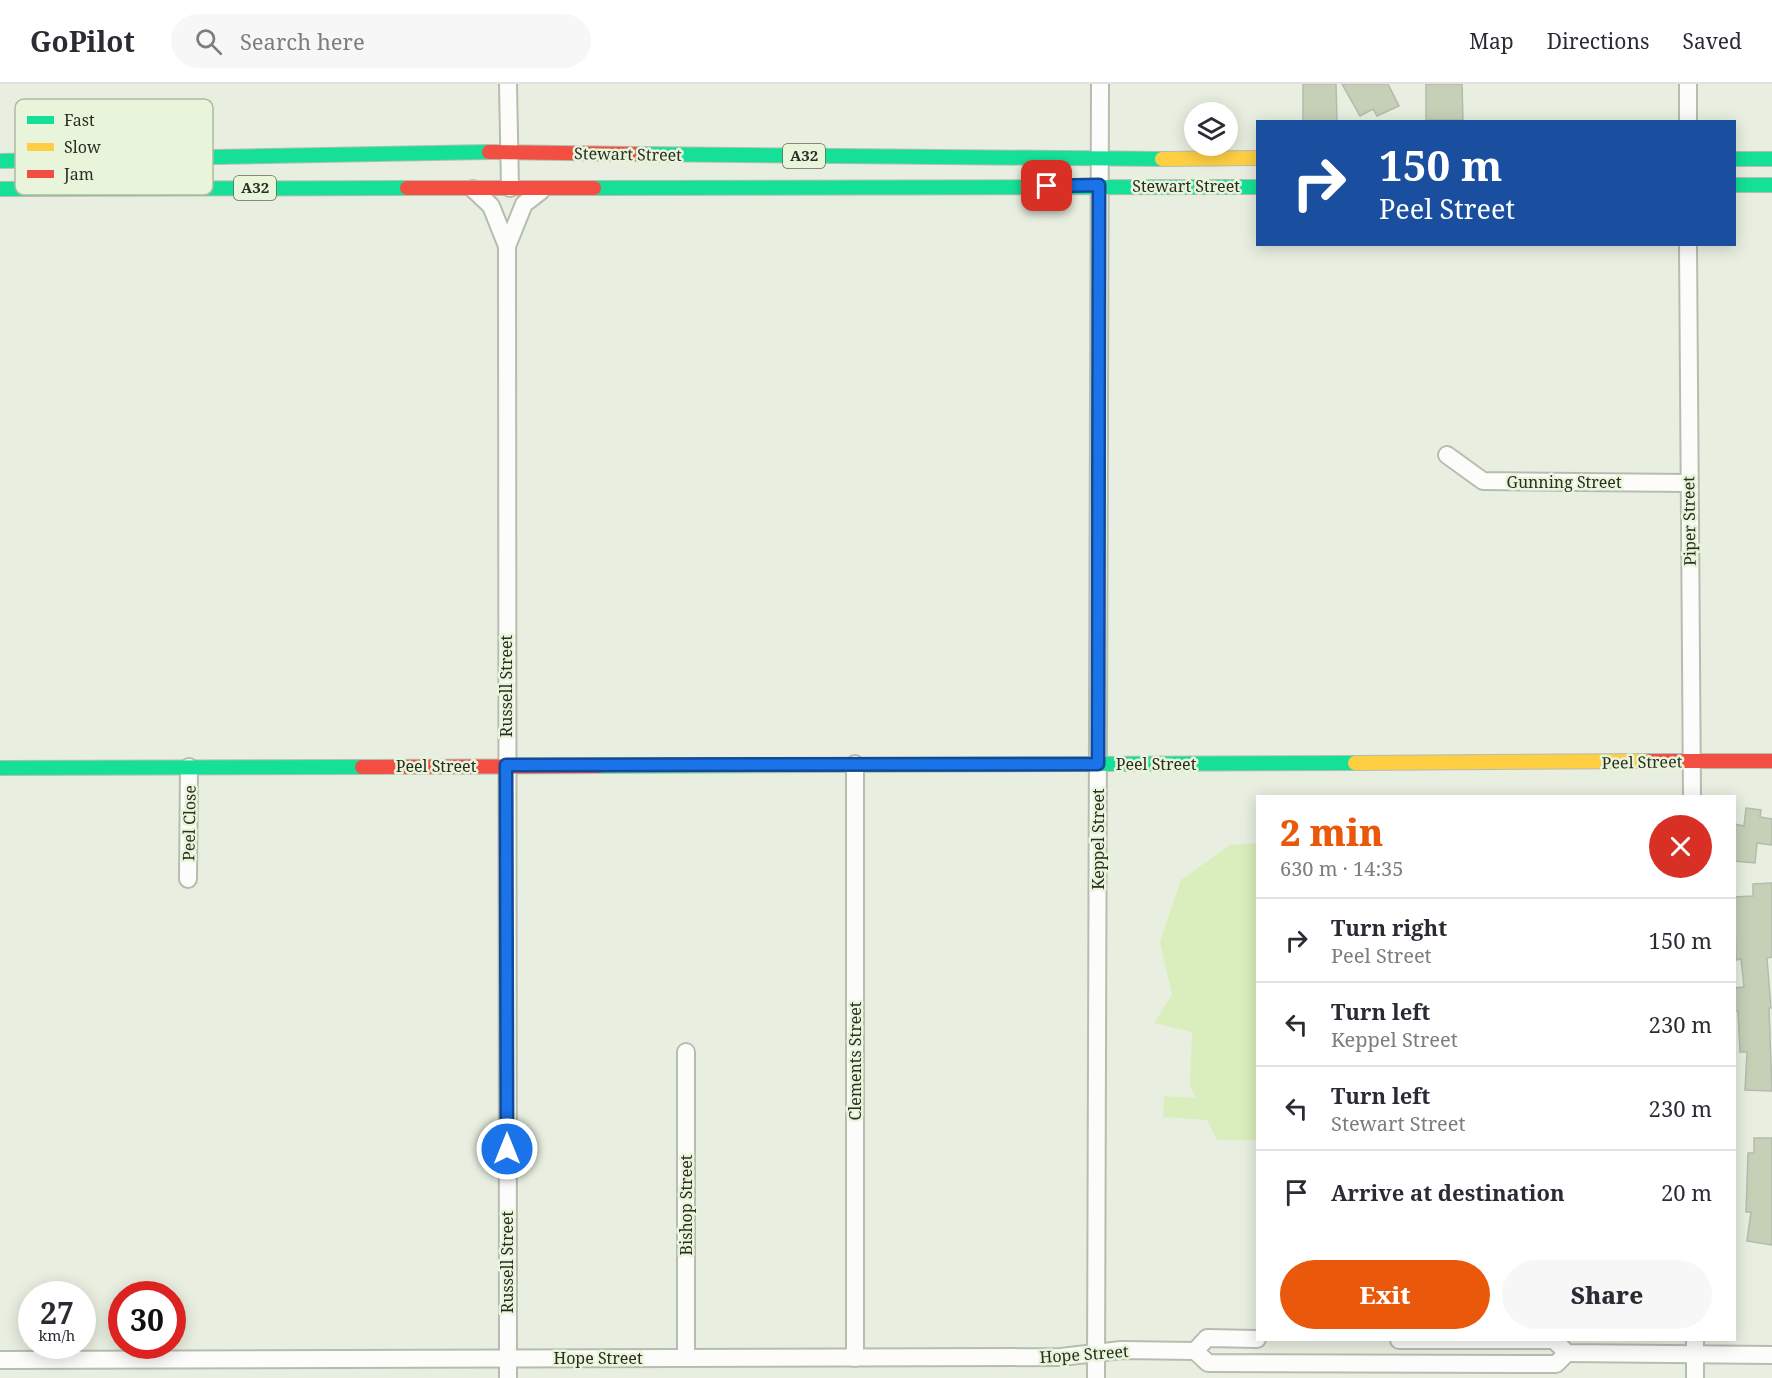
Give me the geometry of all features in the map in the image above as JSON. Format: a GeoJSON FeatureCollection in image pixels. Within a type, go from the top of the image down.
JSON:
{"type":"FeatureCollection","features":[{"type":"Feature","properties":{"kind":"main road","name":"Stewart Street"},"geometry":{"type":"LineString","coordinates":[[213,157],[508,152],[1100,160],[1256,158]]}},
{"type":"Feature","properties":{"kind":"main road"},"geometry":{"type":"LineString","coordinates":[[1736,159],[1772,159]]}},
{"type":"Feature","properties":{"kind":"main road","name":"Stewart Street"},"geometry":{"type":"LineString","coordinates":[[0,160],[15,160]]}},
{"type":"Feature","properties":{"kind":"main road","name":"Stewart Street"},"geometry":{"type":"LineString","coordinates":[[213,189],[1099,185],[1256,187]]}},
{"type":"Feature","properties":{"kind":"main road"},"geometry":{"type":"LineString","coordinates":[[1736,185],[1772,185]]}},
{"type":"Feature","properties":{"kind":"main road","name":"Stewart Street"},"geometry":{"type":"LineString","coordinates":[[0,189],[15,189]]}},
{"type":"Feature","properties":{"kind":"main road","name":"Peel Street"},"geometry":{"type":"LineString","coordinates":[[0,768],[1772,761]]}},
{"type":"Feature","properties":{"kind":"street"},"geometry":{"type":"LineString","coordinates":[[508,84],[510,188]]}},
{"type":"Feature","properties":{"kind":"street","name":"Keppel Street"},"geometry":{"type":"LineString","coordinates":[[1096,1378],[1100,84]]}},
{"type":"Feature","properties":{"kind":"street"},"geometry":{"type":"LineString","coordinates":[[1688,84],[1688,120]]}},
{"type":"Feature","properties":{"kind":"street","name":"Russell Street"},"geometry":{"type":"LineString","coordinates":[[508,1378],[507,246],[524,204],[546,187]]}},
{"type":"Feature","properties":{"kind":"street","name":"Russell Street"},"geometry":{"type":"LineString","coordinates":[[472,188],[490,206],[507,246]]}},
{"type":"Feature","properties":{"kind":"street","name":"Piper Street"},"geometry":{"type":"LineString","coordinates":[[1688,246],[1692,795]]}},
{"type":"Feature","properties":{"kind":"street","name":"Gunning Street"},"geometry":{"type":"LineString","coordinates":[[1447,455],[1483,481],[1688,483]]}},
{"type":"Feature","properties":{"kind":"street","name":"Clements Street"},"geometry":{"type":"LineString","coordinates":[[855,764],[855,1358]]}},
{"type":"Feature","properties":{"kind":"street","name":"Peel Close"},"geometry":{"type":"LineString","coordinates":[[188,879],[189,767]]}},
{"type":"Feature","properties":{"kind":"street","name":"Bishop Street"},"geometry":{"type":"LineString","coordinates":[[686,1052],[686,1358]]}},
{"type":"Feature","properties":{"kind":"street","name":"Hope Street"},"geometry":{"type":"LineString","coordinates":[[1195,1351],[1207,1338],[1256,1339]]}},
{"type":"Feature","properties":{"kind":"street","name":"Hope Street"},"geometry":{"type":"LineString","coordinates":[[1555,1341],[1567,1353]]}},
{"type":"Feature","properties":{"kind":"street"},"geometry":{"type":"LineString","coordinates":[[1695,1347],[1695,1378]]}},
{"type":"Feature","properties":{"kind":"street","name":"Hope Street"},"geometry":{"type":"LineString","coordinates":[[0,1360],[1070,1357],[1121,1350],[1195,1351],[1208,1363],[1556,1364],[1567,1353],[1695,1347],[1772,1355]]}},
{"type":"Feature","properties":{"kind":"green space"},"geometry":{"type":"Polygon","coordinates":[[[1256,843],[1256,1140],[1217,1140],[1207,1120],[1163,1117],[1164,1096],[1196,1098],[1190,1086],[1192,1032],[1154,1023],[1172,995],[1160,942],[1181,880],[1230,845],[1256,843]]]}},
{"type":"Feature","properties":{"kind":"building"},"geometry":{"type":"Polygon","coordinates":[[[1303,84],[1336,84],[1337,120],[1303,120],[1303,84]]]}},
{"type":"Feature","properties":{"kind":"building"},"geometry":{"type":"Polygon","coordinates":[[[1342,84],[1388,84],[1399,106],[1377,116],[1373,109],[1360,116],[1342,84]]]}},
{"type":"Feature","properties":{"kind":"building"},"geometry":{"type":"Polygon","coordinates":[[[1426,84],[1462,84],[1463,120],[1426,120],[1426,84]]]}},
{"type":"Feature","properties":{"kind":"building"},"geometry":{"type":"Polygon","coordinates":[[[1746,808],[1761,810],[1760,817],[1772,819],[1772,845],[1757,843],[1755,863],[1736,861],[1736,824],[1744,826],[1746,808]]]}},
{"type":"Feature","properties":{"kind":"building"},"geometry":{"type":"Polygon","coordinates":[[[1772,883],[1772,957],[1767,958],[1771,1008],[1769,1008],[1772,1091],[1745,1090],[1747,1052],[1740,1052],[1738,1011],[1736,1011],[1736,988],[1744,987],[1741,959],[1736,960],[1736,897],[1753,896],[1753,884],[1772,883]]]}},
{"type":"Feature","properties":{"kind":"building"},"geometry":{"type":"Polygon","coordinates":[[[1754,1138],[1772,1138],[1772,1245],[1747,1241],[1751,1212],[1746,1212],[1748,1153],[1754,1153],[1754,1138]]]}},
{"type":"Feature","properties":{"kind":"traffic: fast"},"geometry":{"type":"LineString","coordinates":[[213,157],[489,152]]}},
{"type":"Feature","properties":{"kind":"traffic: fast"},"geometry":{"type":"LineString","coordinates":[[635,154],[1162,159]]}},
{"type":"Feature","properties":{"kind":"traffic: fast"},"geometry":{"type":"LineString","coordinates":[[1736,159],[1772,159]]}},
{"type":"Feature","properties":{"kind":"traffic: fast"},"geometry":{"type":"LineString","coordinates":[[0,161],[15,161]]}},
{"type":"Feature","properties":{"kind":"traffic: fast"},"geometry":{"type":"LineString","coordinates":[[1736,185],[1772,185]]}},
{"type":"Feature","properties":{"kind":"traffic: fast"},"geometry":{"type":"LineString","coordinates":[[594,188],[1256,187]]}},
{"type":"Feature","properties":{"kind":"traffic: fast"},"geometry":{"type":"LineString","coordinates":[[213,188],[407,188]]}},
{"type":"Feature","properties":{"kind":"traffic: fast"},"geometry":{"type":"LineString","coordinates":[[0,189],[15,189]]}},
{"type":"Feature","properties":{"kind":"traffic: fast"},"geometry":{"type":"LineString","coordinates":[[599,766],[1355,763]]}},
{"type":"Feature","properties":{"kind":"traffic: fast"},"geometry":{"type":"LineString","coordinates":[[0,768],[362,767]]}},
{"type":"Feature","properties":{"kind":"traffic: slow"},"geometry":{"type":"LineString","coordinates":[[1162,159],[1256,158]]}},
{"type":"Feature","properties":{"kind":"traffic: slow"},"geometry":{"type":"LineString","coordinates":[[1355,763],[1650,761]]}},
{"type":"Feature","properties":{"kind":"traffic: jam"},"geometry":{"type":"LineString","coordinates":[[489,152],[635,154]]}},
{"type":"Feature","properties":{"kind":"traffic: jam"},"geometry":{"type":"LineString","coordinates":[[407,188],[594,188]]}},
{"type":"Feature","properties":{"kind":"traffic: jam"},"geometry":{"type":"LineString","coordinates":[[1650,761],[1772,761]]}},
{"type":"Feature","properties":{"kind":"traffic: jam"},"geometry":{"type":"LineString","coordinates":[[362,767],[599,766]]}},
{"type":"Feature","properties":{"kind":"route"},"geometry":{"type":"LineString","coordinates":[[507,1149],[506,765],[1098,764],[1099,185],[1047,186]]}}]}
